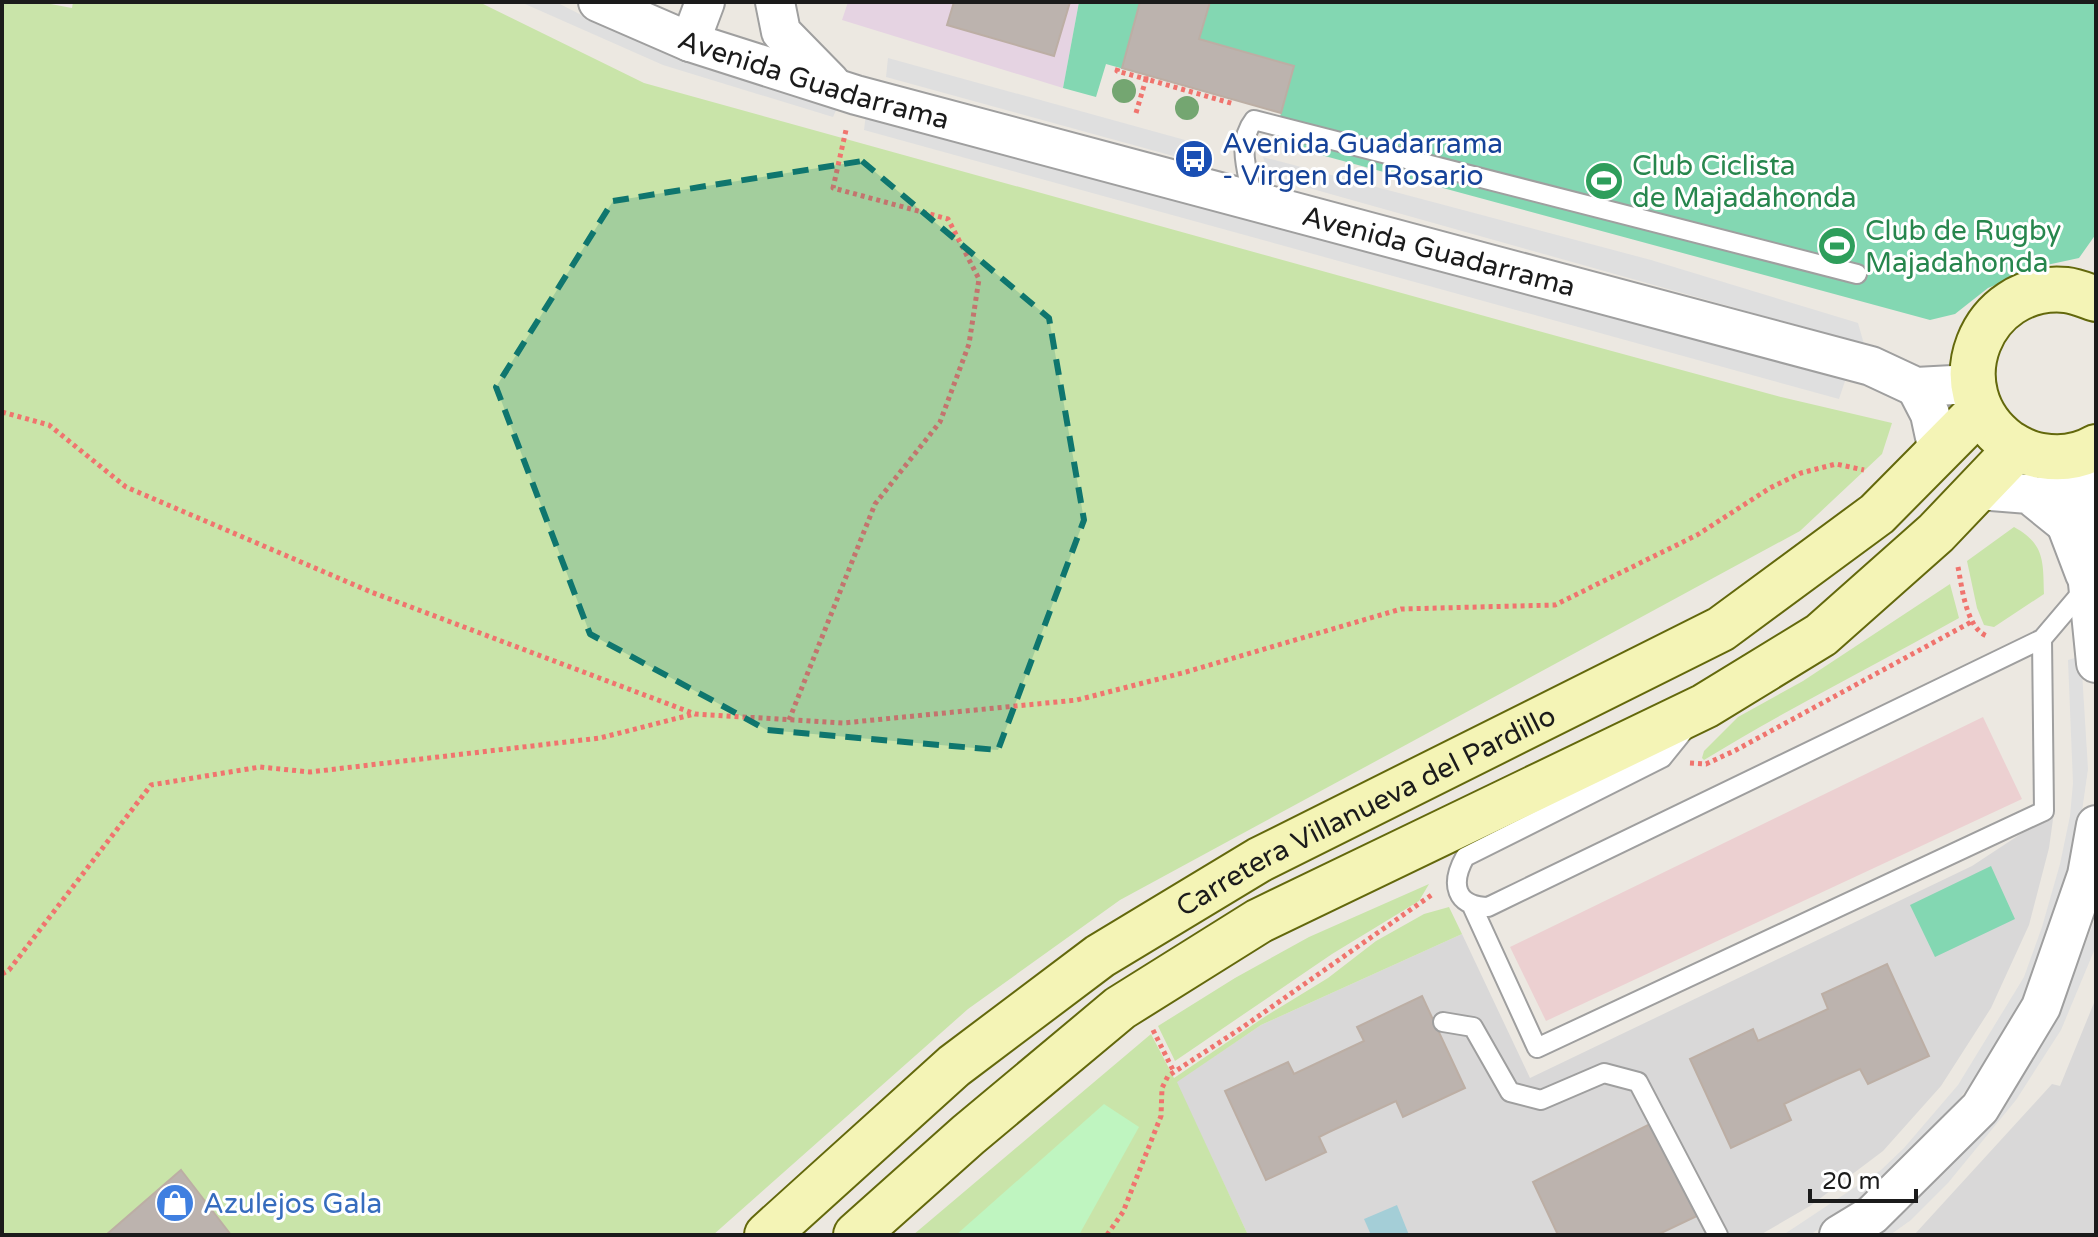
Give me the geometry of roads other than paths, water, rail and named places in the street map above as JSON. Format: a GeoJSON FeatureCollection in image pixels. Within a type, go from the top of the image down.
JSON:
{"type":"FeatureCollection","features":[{"type":"Feature","properties":{"kind":"street","name":"Avenida Guadarrama"},"geometry":{"type":"LineString","coordinates":[[598,2],[690,42],[856,95],[1871,366],[1916,387],[1976,381]]}},
{"type":"Feature","properties":{"kind":"street"},"geometry":{"type":"LineString","coordinates":[[690,42],[705,2]]}},
{"type":"Feature","properties":{"kind":"street"},"geometry":{"type":"LineString","coordinates":[[775,2],[781,32],[835,87]]}},
{"type":"Feature","properties":{"kind":"street","name":"Carretera Villanueva del Pardillo"},"geometry":{"type":"LineString","coordinates":[[767,1235],[954,1066],[1100,956],[1259,860],[1721,629],[1877,514],[1938,451],[1976,381],[1989,322],[2011,302],[2038,290],[2068,290],[2096,299]]}},
{"type":"Feature","properties":{"kind":"street","name":"Avenida Guadarrama"},"geometry":{"type":"LineString","coordinates":[[1871,366],[1934,362],[1976,381]]}},
{"type":"Feature","properties":{"kind":"street"},"geometry":{"type":"LineString","coordinates":[[1976,381],[1996,432],[2064,451],[2085,524],[2096,663]]}},
{"type":"Feature","properties":{"kind":"street"},"geometry":{"type":"LineString","coordinates":[[1916,387],[1930,414],[1938,451]]}},
{"type":"Feature","properties":{"kind":"street","name":"Carretera Villanueva del Pardillo"},"geometry":{"type":"LineString","coordinates":[[856,1235],[968,1135],[1120,1008],[1246,929],[1705,706],[1821,635],[1936,533],[1979,490],[2064,451]]}},
{"type":"Feature","properties":{"kind":"street"},"geometry":{"type":"LineString","coordinates":[[1979,490],[2029,494],[2085,524]]}},
{"type":"Feature","properties":{"kind":"street"},"geometry":{"type":"LineString","coordinates":[[1839,1235],[1872,1215],[1980,1108],[2041,1007],[2087,875],[2096,825]]}},
{"type":"Feature","properties":{"kind":"lane"},"geometry":{"type":"LineString","coordinates":[[1253,200],[1243,142],[1246,130],[1254,120],[1857,274]]}},
{"type":"Feature","properties":{"kind":"lane"},"geometry":{"type":"LineString","coordinates":[[1472,906],[1488,907],[2042,639],[2088,583]]}},
{"type":"Feature","properties":{"kind":"lane"},"geometry":{"type":"LineString","coordinates":[[1705,706],[1662,758],[1465,857],[1457,872],[1456,883],[1462,898],[1472,906],[1537,1048],[2044,811],[2042,639]]}},
{"type":"Feature","properties":{"kind":"lane"},"geometry":{"type":"LineString","coordinates":[[1443,1022],[1473,1027],[1510,1092],[1541,1100],[1604,1073],[1638,1082],[1718,1235]]}},
{"type":"Feature","properties":{"kind":"water"},"geometry":{"type":"Polygon","coordinates":[[[1397,1205],[1409,1235],[1371,1235],[1364,1219],[1397,1205]]]}},
{"type":"Feature","properties":{"kind":"place","name":"Avenida Guadarrama - Virgen del Rosario"},"geometry":{"type":"Point","coordinates":[1194,159]}},
{"type":"Feature","properties":{"kind":"place","name":"Club Ciclista de Majadahonda"},"geometry":{"type":"Point","coordinates":[1604,181]}},
{"type":"Feature","properties":{"kind":"place","name":"Club de Rugby Majadahonda"},"geometry":{"type":"Point","coordinates":[1837,246]}},
{"type":"Feature","properties":{"kind":"place","name":"Azulejos Gala"},"geometry":{"type":"Point","coordinates":[175,1203]}}]}
